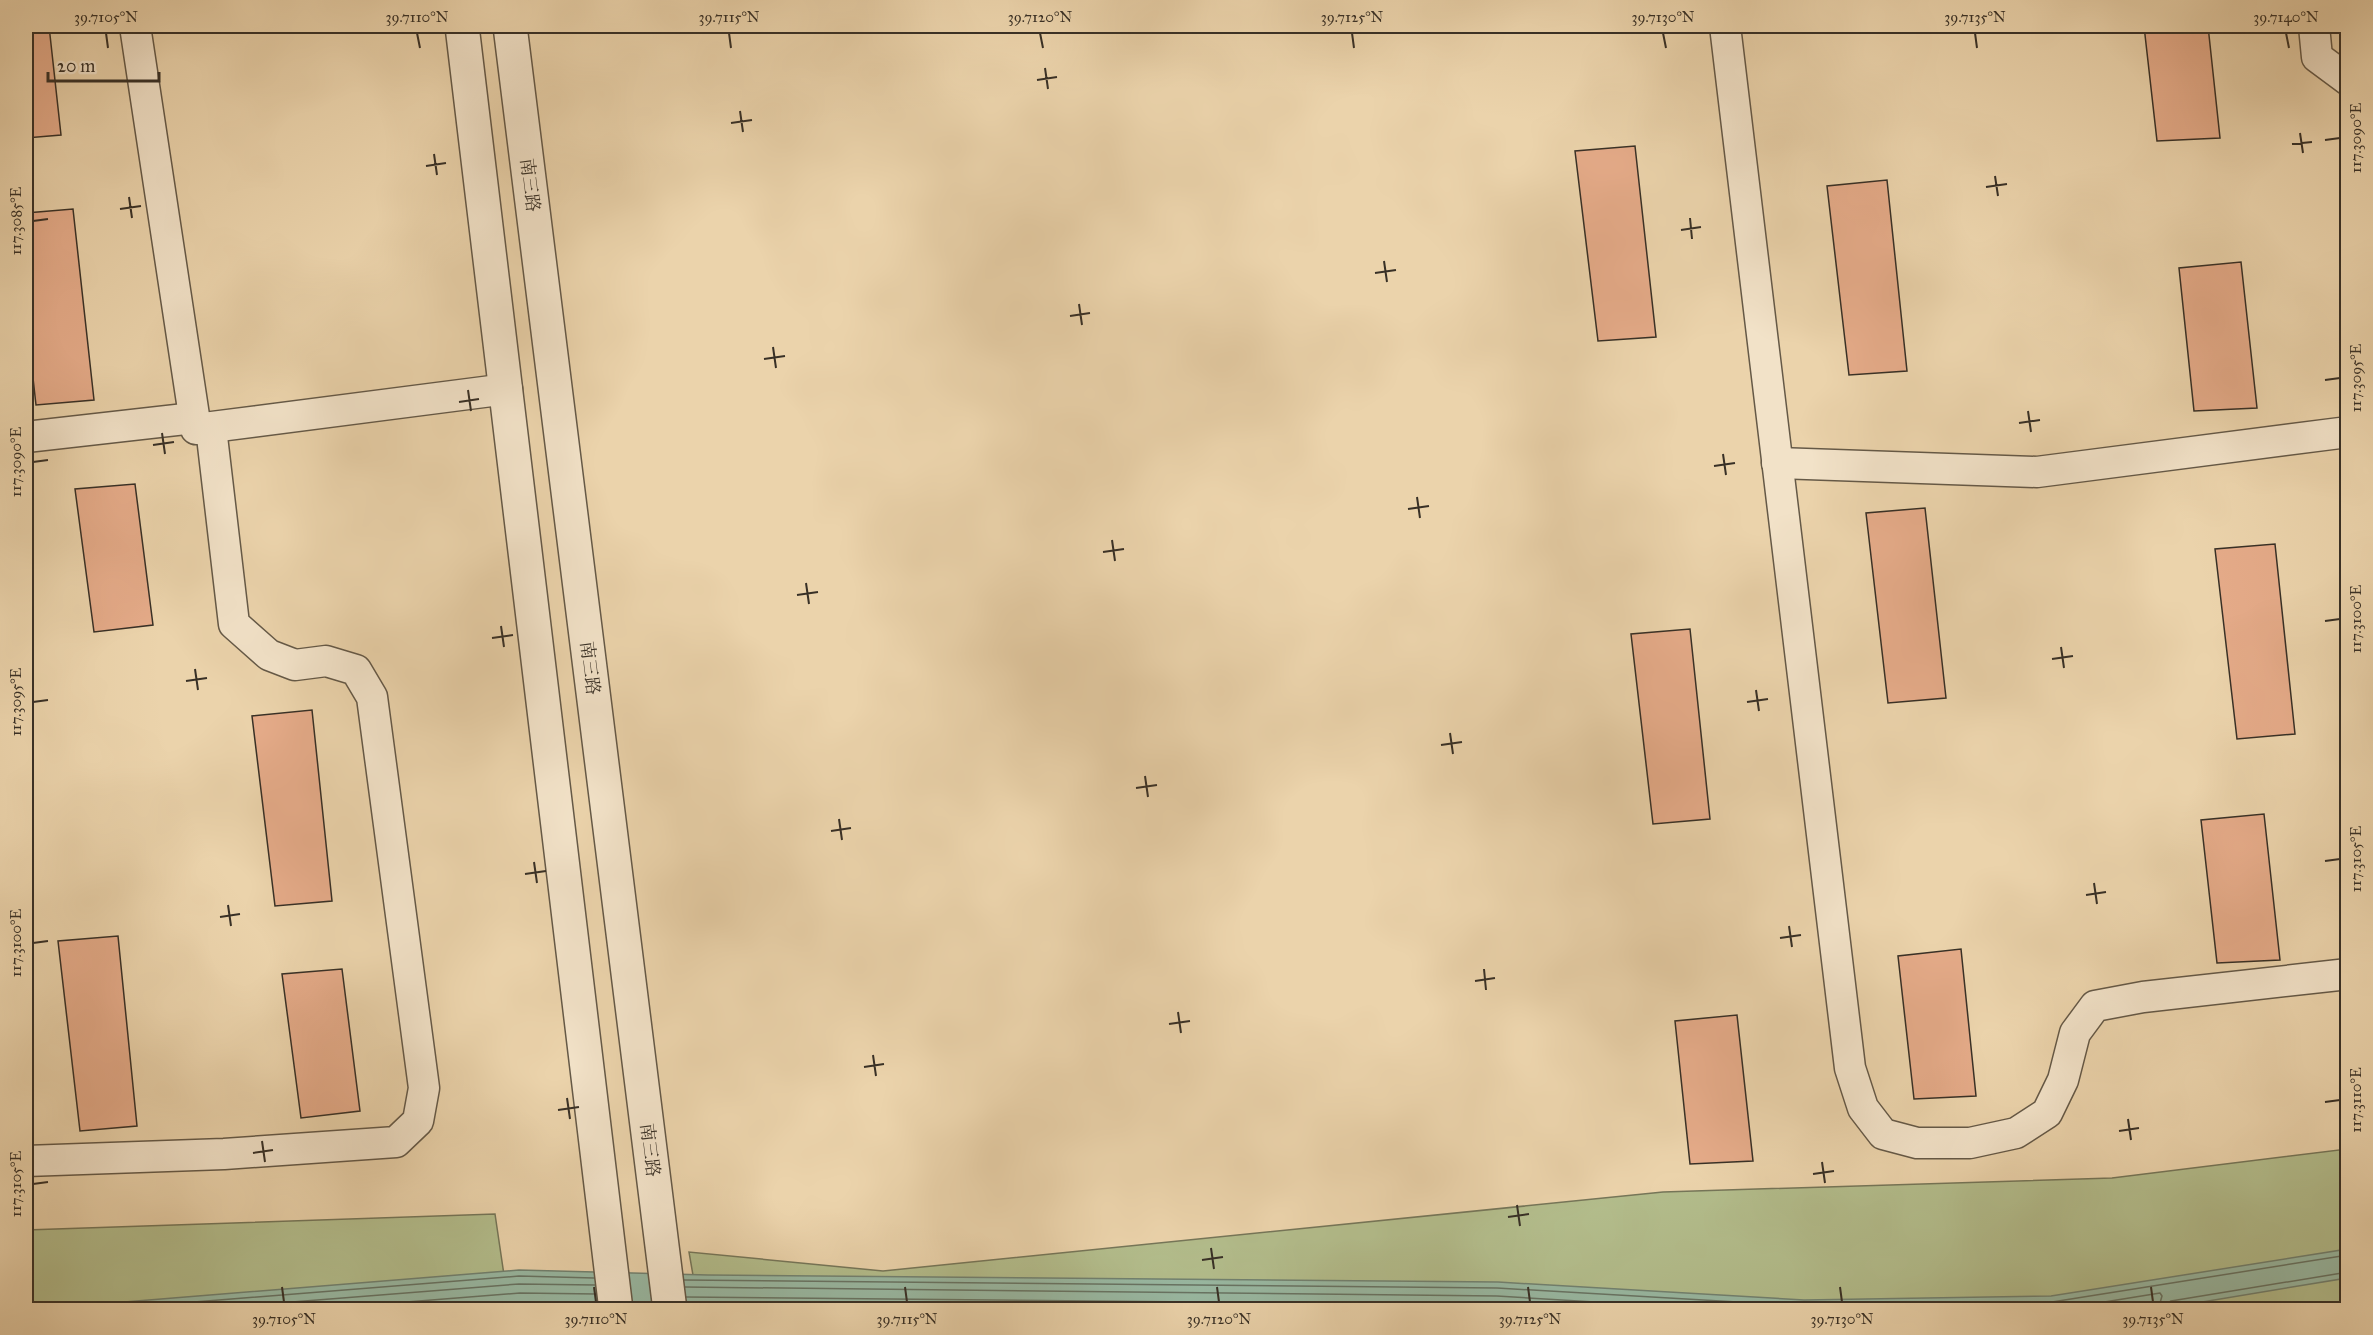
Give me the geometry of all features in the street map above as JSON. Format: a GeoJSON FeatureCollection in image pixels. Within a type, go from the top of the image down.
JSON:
{"type":"FeatureCollection","features":[{"type":"Feature","properties":{"kind":"street"},"geometry":{"type":"LineString","coordinates":[[26,1161],[224,1154],[396,1142],[418,1121],[424,1088],[372,697],[356,670],[326,661],[295,665],[269,655],[234,624],[135,26]]}},
{"type":"Feature","properties":{"kind":"street"},"geometry":{"type":"LineString","coordinates":[[462,26],[616,1310]]}},
{"type":"Feature","properties":{"kind":"street","name":"南三路"},"geometry":{"type":"LineString","coordinates":[[510,26],[670,1310]]}},
{"type":"Feature","properties":{"kind":"street"},"geometry":{"type":"LineString","coordinates":[[1725,26],[1850,1068],[1863,1108],[1883,1134],[1917,1143],[1970,1143],[2016,1133],[2047,1113],[2063,1080],[2075,1033],[2095,1006],[2143,997],[2348,974]]}},
{"type":"Feature","properties":{"kind":"street"},"geometry":{"type":"LineString","coordinates":[[2314,26],[2317,57],[2348,80]]}},
{"type":"Feature","properties":{"kind":"street"},"geometry":{"type":"LineString","coordinates":[[26,437],[202,423],[507,388]]}},
{"type":"Feature","properties":{"kind":"street"},"geometry":{"type":"LineString","coordinates":[[1778,463],[2037,472],[2348,432]]}},
{"type":"Feature","properties":{"kind":"shaded area"},"geometry":{"type":"Polygon","coordinates":[[[2347,1149],[2347,1309],[699,1310],[689,1252],[883,1271],[1663,1192],[2112,1178],[2347,1149]]]}},
{"type":"Feature","properties":{"kind":"shaded area"},"geometry":{"type":"Polygon","coordinates":[[[495,1214],[509,1309],[26,1309],[26,1230],[495,1214]]]}},
{"type":"Feature","properties":{"kind":"water"},"geometry":{"type":"Polygon","coordinates":[[[2348,1249],[2347,1278],[2154,1310],[26,1310],[519,1270],[708,1275],[1498,1282],[1804,1300],[2051,1296],[2348,1249]]]}},
{"type":"Feature","properties":{"kind":"building"},"geometry":{"type":"Polygon","coordinates":[[[26,26],[49,26],[61,135],[26,138],[26,26]]]}},
{"type":"Feature","properties":{"kind":"building"},"geometry":{"type":"Polygon","coordinates":[[[2144,26],[2208,26],[2220,138],[2157,141],[2144,26]]]}},
{"type":"Feature","properties":{"kind":"building"},"geometry":{"type":"Polygon","coordinates":[[[1635,146],[1656,337],[1598,341],[1575,151],[1635,146]]]}},
{"type":"Feature","properties":{"kind":"building"},"geometry":{"type":"Polygon","coordinates":[[[1887,180],[1907,371],[1849,375],[1827,186],[1887,180]]]}},
{"type":"Feature","properties":{"kind":"building"},"geometry":{"type":"Polygon","coordinates":[[[73,209],[94,400],[36,405],[26,315],[26,213],[73,209]]]}},
{"type":"Feature","properties":{"kind":"building"},"geometry":{"type":"Polygon","coordinates":[[[2241,262],[2257,408],[2194,411],[2179,268],[2241,262]]]}},
{"type":"Feature","properties":{"kind":"building"},"geometry":{"type":"Polygon","coordinates":[[[135,484],[153,625],[94,632],[75,489],[135,484]]]}},
{"type":"Feature","properties":{"kind":"building"},"geometry":{"type":"Polygon","coordinates":[[[1925,508],[1946,698],[1888,703],[1866,513],[1925,508]]]}},
{"type":"Feature","properties":{"kind":"building"},"geometry":{"type":"Polygon","coordinates":[[[2275,544],[2295,734],[2237,739],[2215,549],[2275,544]]]}},
{"type":"Feature","properties":{"kind":"building"},"geometry":{"type":"Polygon","coordinates":[[[1690,629],[1710,819],[1653,824],[1631,634],[1690,629]]]}},
{"type":"Feature","properties":{"kind":"building"},"geometry":{"type":"Polygon","coordinates":[[[312,710],[332,901],[275,906],[252,716],[312,710]]]}},
{"type":"Feature","properties":{"kind":"building"},"geometry":{"type":"Polygon","coordinates":[[[2264,814],[2280,960],[2217,963],[2201,820],[2264,814]]]}},
{"type":"Feature","properties":{"kind":"building"},"geometry":{"type":"Polygon","coordinates":[[[118,936],[137,1126],[80,1131],[58,941],[118,936]]]}},
{"type":"Feature","properties":{"kind":"building"},"geometry":{"type":"Polygon","coordinates":[[[1961,949],[1976,1096],[1914,1099],[1898,956],[1961,949]]]}},
{"type":"Feature","properties":{"kind":"building"},"geometry":{"type":"Polygon","coordinates":[[[342,969],[360,1111],[301,1118],[282,974],[342,969]]]}},
{"type":"Feature","properties":{"kind":"building"},"geometry":{"type":"Polygon","coordinates":[[[1737,1015],[1753,1161],[1690,1164],[1675,1021],[1737,1015]]]}}]}
